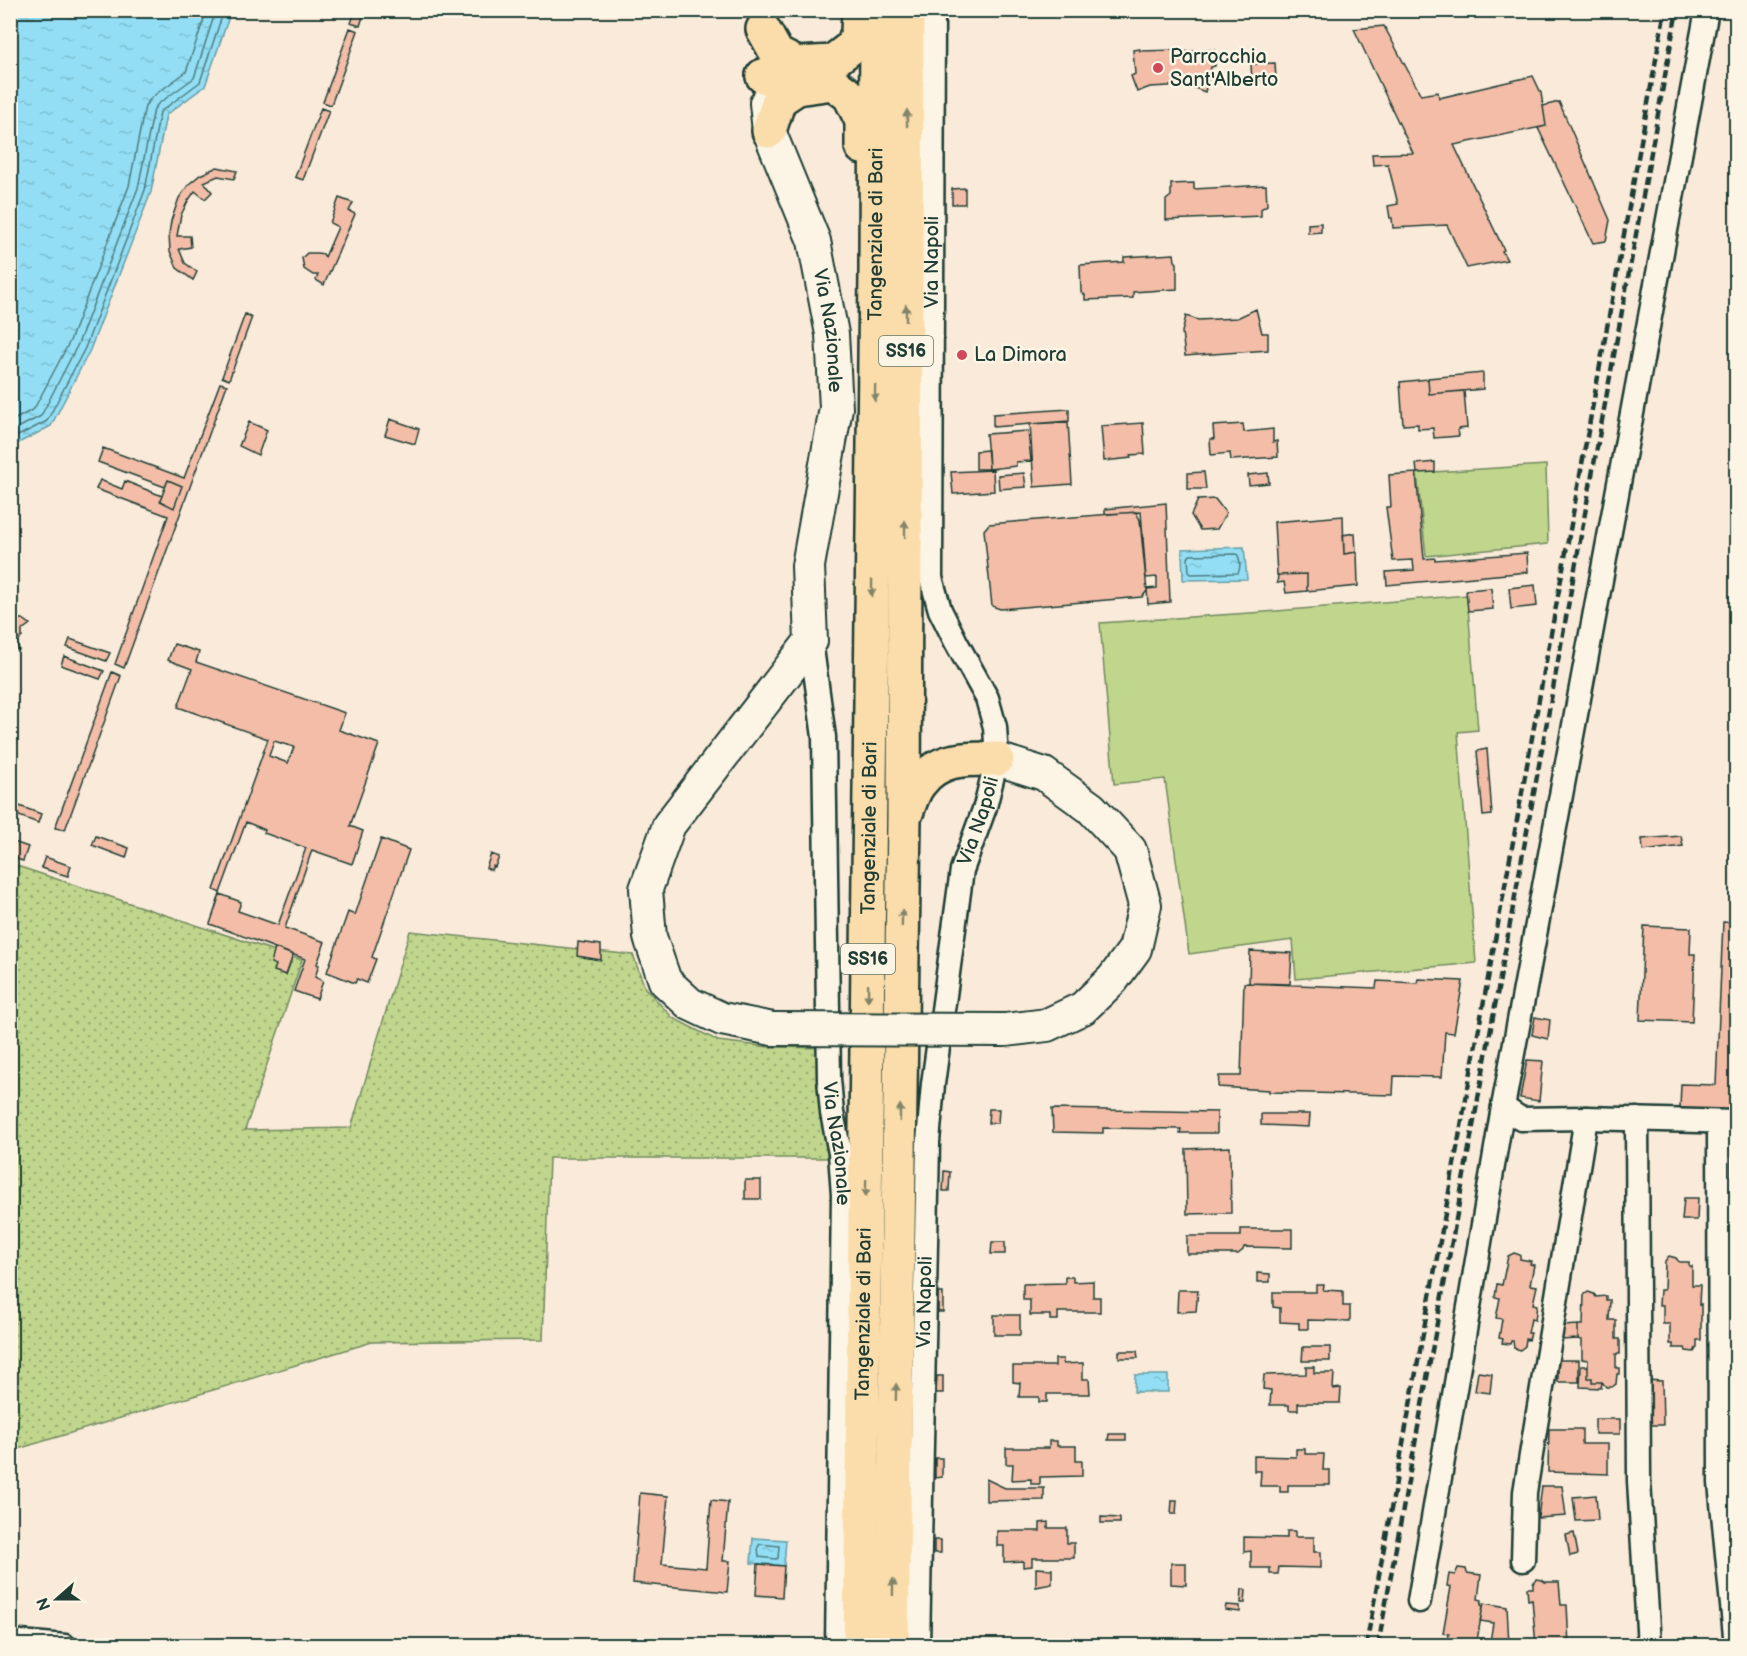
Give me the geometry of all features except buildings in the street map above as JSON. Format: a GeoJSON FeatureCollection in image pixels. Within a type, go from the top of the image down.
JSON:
{"type":"FeatureCollection","features":[{"type":"Feature","properties":{"kind":"highway"},"geometry":{"type":"LineString","coordinates":[[769,131],[779,100],[797,76],[832,62],[853,46],[858,32],[859,10]]}},
{"type":"Feature","properties":{"kind":"highway","name":"Tangenziale di Bari"},"geometry":{"type":"LineString","coordinates":[[860,1646],[877,10]]}},
{"type":"Feature","properties":{"kind":"highway","name":"Tangenziale di Bari"},"geometry":{"type":"LineString","coordinates":[[892,1646],[904,817],[907,10]]}},
{"type":"Feature","properties":{"kind":"highway"},"geometry":{"type":"LineString","coordinates":[[765,20],[777,54],[797,76]]}},
{"type":"Feature","properties":{"kind":"highway"},"geometry":{"type":"LineString","coordinates":[[763,76],[797,76],[832,83],[850,96],[862,121],[862,214],[876,272]]}},
{"type":"Feature","properties":{"kind":"highway"},"geometry":{"type":"LineString","coordinates":[[904,692],[919,733],[934,749],[956,759]]}},
{"type":"Feature","properties":{"kind":"highway"},"geometry":{"type":"LineString","coordinates":[[904,817],[919,784],[935,767],[956,759],[997,759]]}},
{"type":"Feature","properties":{"kind":"street","name":"Via Napoli"},"geometry":{"type":"LineString","coordinates":[[918,1646],[928,1142],[933,1084],[962,870],[985,807],[997,759],[995,727],[987,698],[940,610],[932,578],[933,10]]}},
{"type":"Feature","properties":{"kind":"street"},"geometry":{"type":"LineString","coordinates":[[1419,1601],[1503,1107],[1707,10]]}},
{"type":"Feature","properties":{"kind":"street","name":"Via Nazionale"},"geometry":{"type":"LineString","coordinates":[[765,20],[763,76],[769,131],[814,241],[832,334],[836,408],[808,566],[811,641],[824,737],[829,1079],[832,1113],[840,1153],[843,1195],[837,1646]]}},
{"type":"Feature","properties":{"kind":"street"},"geometry":{"type":"LineString","coordinates":[[811,641],[669,825],[646,889],[650,937],[665,981],[690,1004],[722,1019],[773,1029],[1005,1030],[1047,1025],[1083,1008],[1113,979],[1136,949],[1145,905],[1130,850],[1091,808],[1044,774],[997,759]]}},
{"type":"Feature","properties":{"kind":"street"},"geometry":{"type":"LineString","coordinates":[[1503,1107],[1521,1119],[1586,1118],[1728,1122],[1720,1483],[1736,1646]]}},
{"type":"Feature","properties":{"kind":"street"},"geometry":{"type":"LineString","coordinates":[[1523,1560],[1525,1492],[1586,1118]]}},
{"type":"Feature","properties":{"kind":"street"},"geometry":{"type":"LineString","coordinates":[[1636,1119],[1639,1481],[1649,1646]]}},
{"type":"Feature","properties":{"kind":"street"},"geometry":{"type":"LineString","coordinates":[[10,1641],[65,1646]]}},
{"type":"Feature","properties":{"kind":"green space"},"geometry":{"type":"Polygon","coordinates":[[[1546,465],[1548,544],[1426,556],[1417,473],[1546,465]]]}},
{"type":"Feature","properties":{"kind":"green space"},"geometry":{"type":"Polygon","coordinates":[[[1467,595],[1478,730],[1458,732],[1476,963],[1296,979],[1293,940],[1189,954],[1165,779],[1114,784],[1100,623],[1467,595]]]}},
{"type":"Feature","properties":{"kind":"green space"},"geometry":{"type":"Polygon","coordinates":[[[11,864],[302,960],[245,1130],[351,1128],[410,931],[633,955],[645,988],[673,1018],[718,1041],[769,1047],[837,1048],[839,1158],[549,1158],[543,1340],[372,1342],[11,1451],[11,864]]]}},
{"type":"Feature","properties":{"kind":"water"},"geometry":{"type":"Polygon","coordinates":[[[11,10],[231,11],[205,86],[166,115],[151,192],[90,350],[51,426],[11,447],[11,10]]]}},
{"type":"Feature","properties":{"kind":"water"},"geometry":{"type":"Polygon","coordinates":[[[1244,547],[1247,579],[1183,580],[1182,549],[1244,547]]]}},
{"type":"Feature","properties":{"kind":"water"},"geometry":{"type":"Polygon","coordinates":[[[1135,1375],[1168,1375],[1168,1392],[1134,1392],[1135,1375]]]}},
{"type":"Feature","properties":{"kind":"water"},"geometry":{"type":"Polygon","coordinates":[[[753,1538],[786,1540],[784,1566],[751,1563],[753,1538]]]}},
{"type":"Feature","properties":{"kind":"railway"},"geometry":{"type":"LineString","coordinates":[[1366,1646],[1665,10]]}},
{"type":"Feature","properties":{"kind":"railway"},"geometry":{"type":"LineString","coordinates":[[1378,1646],[1677,10]]}},
{"type":"Feature","properties":{"kind":"place","name":"Parrocchia Sant'Alberto"},"geometry":{"type":"Point","coordinates":[1158,68]}},
{"type":"Feature","properties":{"kind":"place","name":"La Dimora"},"geometry":{"type":"Point","coordinates":[962,355]}}]}
